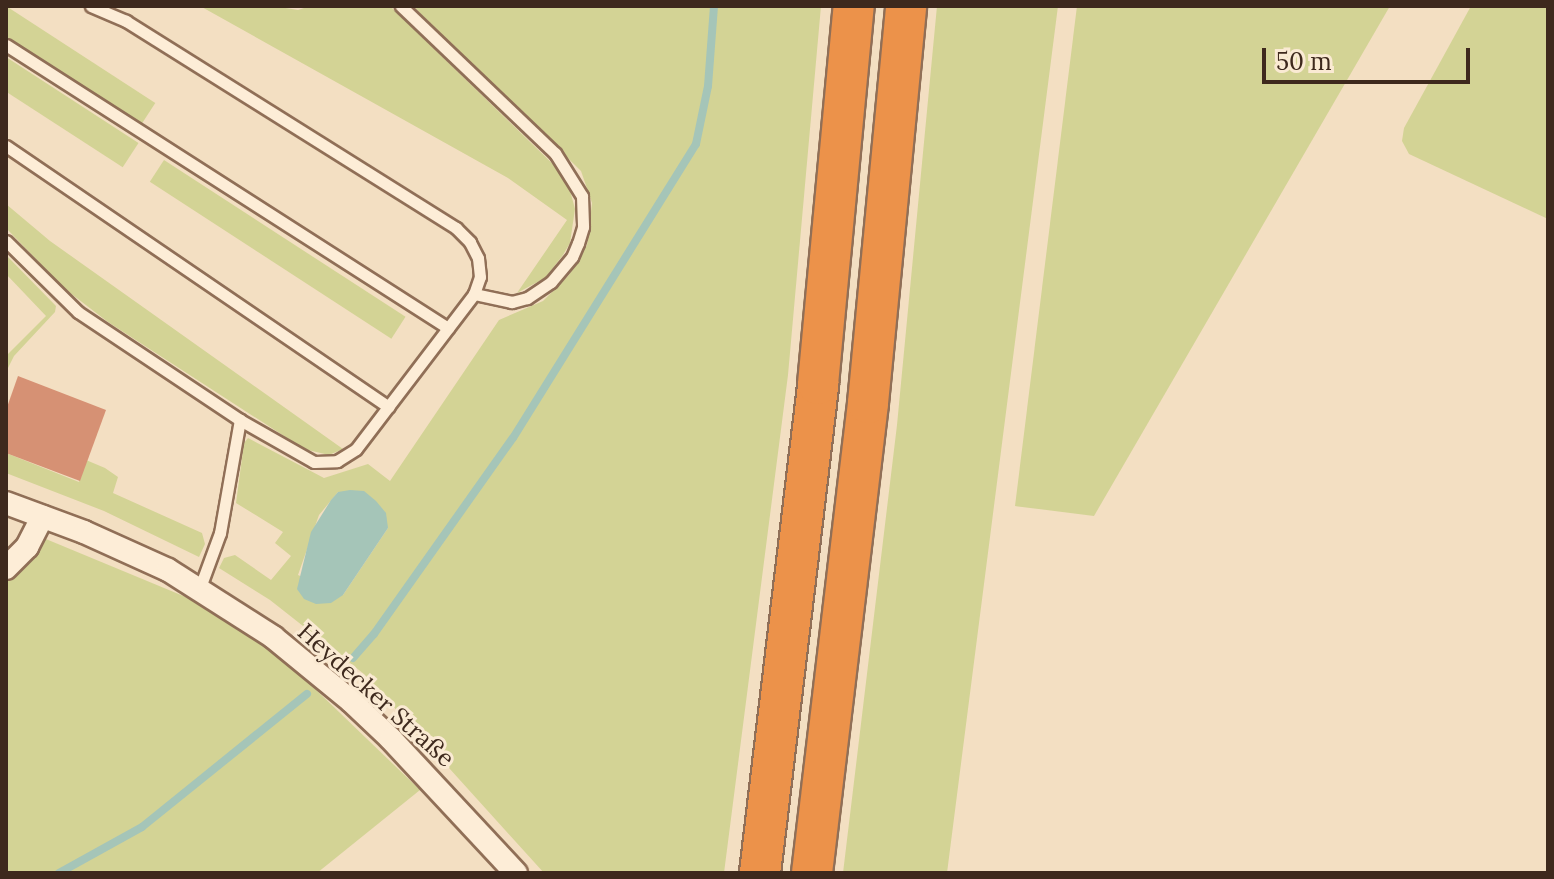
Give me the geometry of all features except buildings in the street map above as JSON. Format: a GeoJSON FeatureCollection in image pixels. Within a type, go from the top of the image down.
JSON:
{"type":"FeatureCollection","features":[{"type":"Feature","properties":{"kind":"highway"},"geometry":{"type":"LineString","coordinates":[[760,873],[818,384],[854,6]]}},
{"type":"Feature","properties":{"kind":"highway"},"geometry":{"type":"LineString","coordinates":[[812,873],[868,403],[906,6]]}},
{"type":"Feature","properties":{"kind":"street","name":"Heydecker Straße"},"geometry":{"type":"LineString","coordinates":[[6,503],[125,550],[199,590],[273,637],[351,701],[432,780],[516,873]]}},
{"type":"Feature","properties":{"kind":"street"},"geometry":{"type":"LineString","coordinates":[[6,568],[27,547],[42,517]]}},
{"type":"Feature","properties":{"kind":"lane"},"geometry":{"type":"LineString","coordinates":[[6,241],[78,312],[240,420],[302,457],[326,462],[347,457],[356,449],[474,294],[480,277],[478,258],[470,242],[456,228],[126,21],[91,6]]}},
{"type":"Feature","properties":{"kind":"lane"},"geometry":{"type":"LineString","coordinates":[[401,6],[555,153],[582,196],[583,227],[578,243],[572,257],[551,282],[527,298],[512,302],[474,294]]}},
{"type":"Feature","properties":{"kind":"lane"},"geometry":{"type":"LineString","coordinates":[[6,45],[448,328]]}},
{"type":"Feature","properties":{"kind":"lane"},"geometry":{"type":"LineString","coordinates":[[6,146],[388,407]]}},
{"type":"Feature","properties":{"kind":"lane"},"geometry":{"type":"LineString","coordinates":[[199,590],[220,533],[240,420]]}},
{"type":"Feature","properties":{"kind":"green space"},"geometry":{"type":"Polygon","coordinates":[[[6,6],[155,103],[139,127],[6,41],[6,6]]]}},
{"type":"Feature","properties":{"kind":"green space"},"geometry":{"type":"Polygon","coordinates":[[[200,6],[273,6],[298,10],[310,6],[390,6],[559,170],[568,183],[575,209],[570,243],[563,255],[545,278],[517,293],[567,220],[508,178],[200,6]]]}},
{"type":"Feature","properties":{"kind":"green space"},"geometry":{"type":"Polygon","coordinates":[[[413,6],[821,6],[788,375],[724,873],[544,873],[364,674],[270,600],[219,568],[224,558],[235,555],[271,580],[291,556],[275,543],[283,532],[236,503],[244,443],[248,438],[324,478],[368,464],[390,481],[499,320],[543,301],[569,275],[587,245],[592,203],[581,171],[413,6]],[[338,492],[319,515],[298,575],[343,595],[388,528],[338,492]]]}},
{"type":"Feature","properties":{"kind":"green space"},"geometry":{"type":"Polygon","coordinates":[[[937,6],[1058,6],[947,873],[843,873],[897,425],[937,6]]]}},
{"type":"Feature","properties":{"kind":"green space"},"geometry":{"type":"Polygon","coordinates":[[[1077,6],[1390,6],[1094,516],[1015,506],[1077,6]]]}},
{"type":"Feature","properties":{"kind":"green space"},"geometry":{"type":"Polygon","coordinates":[[[1471,6],[1548,6],[1548,219],[1409,154],[1402,141],[1404,128],[1471,6]]]}},
{"type":"Feature","properties":{"kind":"green space"},"geometry":{"type":"Polygon","coordinates":[[[6,57],[139,143],[123,167],[6,92],[6,57]]]}},
{"type":"Feature","properties":{"kind":"green space"},"geometry":{"type":"Polygon","coordinates":[[[164,160],[406,317],[391,339],[150,182],[164,160]]]}},
{"type":"Feature","properties":{"kind":"green space"},"geometry":{"type":"Polygon","coordinates":[[[6,204],[50,241],[343,449],[329,455],[304,449],[108,322],[65,289],[6,228],[6,204]]]}},
{"type":"Feature","properties":{"kind":"green space"},"geometry":{"type":"Polygon","coordinates":[[[6,255],[56,306],[55,312],[14,356],[6,372],[6,356],[46,316],[6,274],[6,255]]]}},
{"type":"Feature","properties":{"kind":"green space"},"geometry":{"type":"Polygon","coordinates":[[[6,453],[79,482],[86,460],[105,468],[118,477],[113,493],[202,533],[205,544],[199,557],[104,511],[6,473],[6,453]]]}},
{"type":"Feature","properties":{"kind":"green space"},"geometry":{"type":"Polygon","coordinates":[[[29,532],[193,600],[285,660],[420,790],[317,873],[6,873],[6,555],[29,532]]]}},
{"type":"Feature","properties":{"kind":"shaded area"},"geometry":{"type":"Polygon","coordinates":[[[364,491],[376,501],[386,513],[388,528],[343,595],[331,603],[316,604],[304,599],[297,589],[311,532],[338,492],[364,491]]]}},
{"type":"Feature","properties":{"kind":"waterway"},"geometry":{"type":"LineString","coordinates":[[353,658],[374,634],[513,438],[696,144],[708,86],[714,6]]}},
{"type":"Feature","properties":{"kind":"waterway"},"geometry":{"type":"LineString","coordinates":[[59,873],[142,827],[307,694]]}}]}
